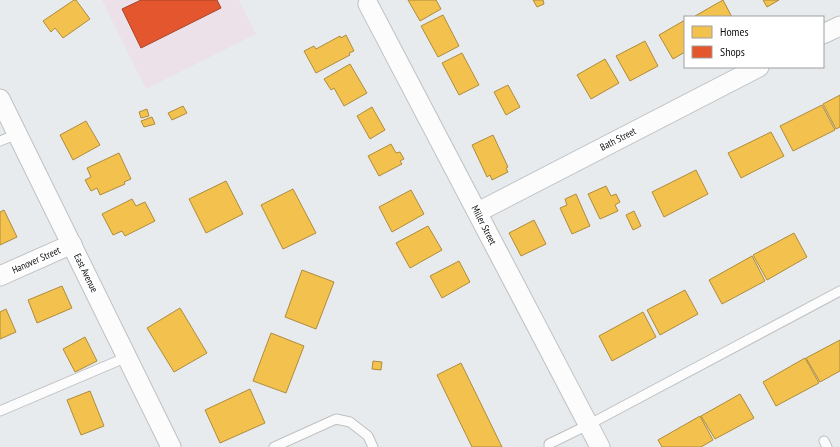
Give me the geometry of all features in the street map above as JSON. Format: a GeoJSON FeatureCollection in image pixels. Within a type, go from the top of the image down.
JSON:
{"type":"FeatureCollection","features":[{"type":"Feature","properties":{"kind":"street","name":"Miller Street"},"geometry":{"type":"LineString","coordinates":[[368,4],[600,447]]}},
{"type":"Feature","properties":{"kind":"street"},"geometry":{"type":"LineString","coordinates":[[824,34],[840,26]]}},
{"type":"Feature","properties":{"kind":"street","name":"Bath Street"},"geometry":{"type":"LineString","coordinates":[[478,212],[757,68]]}},
{"type":"Feature","properties":{"kind":"street","name":"East Avenue"},"geometry":{"type":"LineString","coordinates":[[0,98],[8,138],[72,244],[171,447]]}},
{"type":"Feature","properties":{"kind":"street","name":"Hanover Street"},"geometry":{"type":"LineString","coordinates":[[0,276],[72,244]]}},
{"type":"Feature","properties":{"kind":"lane"},"geometry":{"type":"LineString","coordinates":[[549,447],[549,444],[588,425],[840,292]]}},
{"type":"Feature","properties":{"kind":"lane"},"geometry":{"type":"LineString","coordinates":[[0,411],[127,357]]}},
{"type":"Feature","properties":{"kind":"lane"},"geometry":{"type":"LineString","coordinates":[[274,447],[336,419],[350,422],[368,436],[373,447]]}},
{"type":"Feature","properties":{"kind":"shaded area"},"geometry":{"type":"Polygon","coordinates":[[[102,0],[239,0],[256,34],[146,89],[102,0]]]}},
{"type":"Feature","properties":{"kind":"building: Homes"},"geometry":{"type":"Polygon","coordinates":[[[76,0],[90,19],[63,38],[55,28],[51,32],[43,21],[76,0]]]}},
{"type":"Feature","properties":{"kind":"building: Homes"},"geometry":{"type":"Polygon","coordinates":[[[408,0],[436,0],[441,9],[420,21],[408,0]]]}},
{"type":"Feature","properties":{"kind":"building: Homes"},"geometry":{"type":"Polygon","coordinates":[[[533,0],[543,0],[544,4],[537,7],[533,0]]]}},
{"type":"Feature","properties":{"kind":"building: Homes"},"geometry":{"type":"Polygon","coordinates":[[[723,0],[731,16],[695,16],[723,0]]]}},
{"type":"Feature","properties":{"kind":"building: Homes"},"geometry":{"type":"Polygon","coordinates":[[[763,0],[779,0],[767,7],[763,0]]]}},
{"type":"Feature","properties":{"kind":"building: Homes"},"geometry":{"type":"Polygon","coordinates":[[[443,15],[459,46],[438,57],[421,26],[443,15]]]}},
{"type":"Feature","properties":{"kind":"building: Homes"},"geometry":{"type":"Polygon","coordinates":[[[684,21],[684,53],[673,59],[659,35],[684,21]]]}},
{"type":"Feature","properties":{"kind":"building: Homes"},"geometry":{"type":"Polygon","coordinates":[[[346,35],[354,51],[349,53],[350,55],[316,73],[304,51],[314,46],[316,49],[340,36],[341,38],[346,35]]]}},
{"type":"Feature","properties":{"kind":"building: Homes"},"geometry":{"type":"Polygon","coordinates":[[[645,41],[658,66],[630,81],[616,56],[645,41]]]}},
{"type":"Feature","properties":{"kind":"building: Homes"},"geometry":{"type":"Polygon","coordinates":[[[462,53],[479,85],[459,95],[442,63],[462,53]]]}},
{"type":"Feature","properties":{"kind":"building: Homes"},"geometry":{"type":"Polygon","coordinates":[[[605,59],[619,83],[591,99],[577,75],[605,59]]]}},
{"type":"Feature","properties":{"kind":"building: Homes"},"geometry":{"type":"Polygon","coordinates":[[[350,64],[367,93],[344,106],[334,88],[331,90],[324,79],[350,64]]]}},
{"type":"Feature","properties":{"kind":"building: Homes"},"geometry":{"type":"Polygon","coordinates":[[[508,85],[520,107],[506,115],[494,92],[508,85]]]}},
{"type":"Feature","properties":{"kind":"building: Homes"},"geometry":{"type":"Polygon","coordinates":[[[840,95],[840,127],[836,129],[823,104],[840,95]]]}},
{"type":"Feature","properties":{"kind":"building: Homes"},"geometry":{"type":"Polygon","coordinates":[[[822,105],[835,130],[793,151],[780,126],[822,105]]]}},
{"type":"Feature","properties":{"kind":"building: Homes"},"geometry":{"type":"Polygon","coordinates":[[[183,106],[187,113],[172,120],[168,113],[183,106]]]}},
{"type":"Feature","properties":{"kind":"building: Homes"},"geometry":{"type":"Polygon","coordinates":[[[372,107],[385,130],[370,139],[357,116],[372,107]]]}},
{"type":"Feature","properties":{"kind":"building: Homes"},"geometry":{"type":"Polygon","coordinates":[[[147,109],[149,116],[141,118],[139,112],[147,109]]]}},
{"type":"Feature","properties":{"kind":"building: Homes"},"geometry":{"type":"Polygon","coordinates":[[[152,117],[155,124],[144,127],[141,121],[152,117]]]}},
{"type":"Feature","properties":{"kind":"building: Homes"},"geometry":{"type":"Polygon","coordinates":[[[86,121],[100,145],[73,160],[60,135],[86,121]]]}},
{"type":"Feature","properties":{"kind":"building: Homes"},"geometry":{"type":"Polygon","coordinates":[[[771,132],[784,156],[741,178],[728,153],[771,132]]]}},
{"type":"Feature","properties":{"kind":"building: Homes"},"geometry":{"type":"Polygon","coordinates":[[[493,135],[508,167],[506,168],[508,172],[492,180],[490,175],[487,177],[472,145],[493,135]]]}},
{"type":"Feature","properties":{"kind":"building: Homes"},"geometry":{"type":"Polygon","coordinates":[[[391,144],[396,153],[400,152],[404,159],[400,161],[402,164],[379,176],[368,156],[391,144]]]}},
{"type":"Feature","properties":{"kind":"building: Homes"},"geometry":{"type":"Polygon","coordinates":[[[119,153],[131,179],[124,182],[125,184],[100,195],[97,188],[91,191],[85,180],[91,177],[87,168],[119,153]]]}},
{"type":"Feature","properties":{"kind":"building: Homes"},"geometry":{"type":"Polygon","coordinates":[[[696,170],[708,194],[664,217],[652,192],[696,170]]]}},
{"type":"Feature","properties":{"kind":"building: Homes"},"geometry":{"type":"Polygon","coordinates":[[[226,181],[243,214],[206,233],[189,199],[226,181]]]}},
{"type":"Feature","properties":{"kind":"building: Homes"},"geometry":{"type":"Polygon","coordinates":[[[606,186],[611,196],[616,194],[620,202],[615,205],[618,211],[600,219],[588,194],[606,186]]]}},
{"type":"Feature","properties":{"kind":"building: Homes"},"geometry":{"type":"Polygon","coordinates":[[[293,189],[316,233],[283,249],[261,205],[293,189]]]}},
{"type":"Feature","properties":{"kind":"building: Homes"},"geometry":{"type":"Polygon","coordinates":[[[411,190],[424,214],[392,232],[379,207],[411,190]]]}},
{"type":"Feature","properties":{"kind":"building: Homes"},"geometry":{"type":"Polygon","coordinates":[[[576,194],[590,226],[572,234],[560,208],[567,205],[565,199],[576,194]]]}},
{"type":"Feature","properties":{"kind":"building: Homes"},"geometry":{"type":"Polygon","coordinates":[[[132,199],[136,206],[145,202],[155,221],[125,236],[122,231],[113,235],[102,214],[132,199]]]}},
{"type":"Feature","properties":{"kind":"building: Homes"},"geometry":{"type":"Polygon","coordinates":[[[4,210],[17,237],[0,245],[0,212],[4,210]]]}},
{"type":"Feature","properties":{"kind":"building: Homes"},"geometry":{"type":"Polygon","coordinates":[[[634,211],[641,226],[633,230],[626,215],[634,211]]]}},
{"type":"Feature","properties":{"kind":"building: Homes"},"geometry":{"type":"Polygon","coordinates":[[[534,220],[546,244],[521,256],[509,233],[534,220]]]}},
{"type":"Feature","properties":{"kind":"building: Homes"},"geometry":{"type":"Polygon","coordinates":[[[428,226],[442,250],[410,268],[396,243],[428,226]]]}},
{"type":"Feature","properties":{"kind":"building: Homes"},"geometry":{"type":"Polygon","coordinates":[[[794,233],[807,257],[767,280],[753,255],[794,233]]]}},
{"type":"Feature","properties":{"kind":"building: Homes"},"geometry":{"type":"Polygon","coordinates":[[[752,256],[765,281],[722,304],[709,280],[752,256]]]}},
{"type":"Feature","properties":{"kind":"building: Homes"},"geometry":{"type":"Polygon","coordinates":[[[459,261],[470,282],[442,298],[430,276],[459,261]]]}},
{"type":"Feature","properties":{"kind":"building: Homes"},"geometry":{"type":"Polygon","coordinates":[[[302,270],[334,282],[316,329],[285,317],[302,270]]]}},
{"type":"Feature","properties":{"kind":"building: Homes"},"geometry":{"type":"Polygon","coordinates":[[[62,286],[72,308],[37,323],[28,300],[62,286]]]}},
{"type":"Feature","properties":{"kind":"building: Homes"},"geometry":{"type":"Polygon","coordinates":[[[685,290],[698,314],[660,335],[647,310],[685,290]]]}},
{"type":"Feature","properties":{"kind":"building: Homes"},"geometry":{"type":"Polygon","coordinates":[[[180,308],[207,353],[174,372],[147,328],[180,308]]]}},
{"type":"Feature","properties":{"kind":"building: Homes"},"geometry":{"type":"Polygon","coordinates":[[[6,309],[16,332],[0,339],[0,312],[6,309]]]}},
{"type":"Feature","properties":{"kind":"building: Homes"},"geometry":{"type":"Polygon","coordinates":[[[643,312],[656,337],[612,361],[599,336],[643,312]]]}},
{"type":"Feature","properties":{"kind":"building: Homes"},"geometry":{"type":"Polygon","coordinates":[[[271,333],[304,346],[286,393],[253,381],[271,333]]]}},
{"type":"Feature","properties":{"kind":"building: Homes"},"geometry":{"type":"Polygon","coordinates":[[[85,337],[97,361],[75,372],[63,349],[85,337]]]}},
{"type":"Feature","properties":{"kind":"building: Homes"},"geometry":{"type":"Polygon","coordinates":[[[840,340],[840,371],[820,382],[806,358],[840,340]]]}},
{"type":"Feature","properties":{"kind":"building: Homes"},"geometry":{"type":"Polygon","coordinates":[[[805,358],[819,383],[776,406],[763,382],[805,358]]]}},
{"type":"Feature","properties":{"kind":"building: Homes"},"geometry":{"type":"Polygon","coordinates":[[[373,361],[382,362],[381,370],[372,369],[373,361]]]}},
{"type":"Feature","properties":{"kind":"building: Homes"},"geometry":{"type":"Polygon","coordinates":[[[461,363],[502,447],[472,447],[437,375],[461,363]]]}},
{"type":"Feature","properties":{"kind":"building: Homes"},"geometry":{"type":"Polygon","coordinates":[[[250,389],[265,423],[220,443],[205,410],[250,389]]]}},
{"type":"Feature","properties":{"kind":"building: Homes"},"geometry":{"type":"Polygon","coordinates":[[[90,391],[104,426],[81,435],[67,400],[90,391]]]}},
{"type":"Feature","properties":{"kind":"building: Homes"},"geometry":{"type":"Polygon","coordinates":[[[740,394],[754,418],[715,439],[701,416],[740,394]]]}},
{"type":"Feature","properties":{"kind":"building: Homes"},"geometry":{"type":"Polygon","coordinates":[[[700,416],[713,440],[701,447],[662,447],[658,440],[700,416]]]}},
{"type":"Feature","properties":{"kind":"building: Shops"},"geometry":{"type":"Polygon","coordinates":[[[141,0],[217,0],[221,8],[141,48],[122,9],[141,0]]]}}]}
